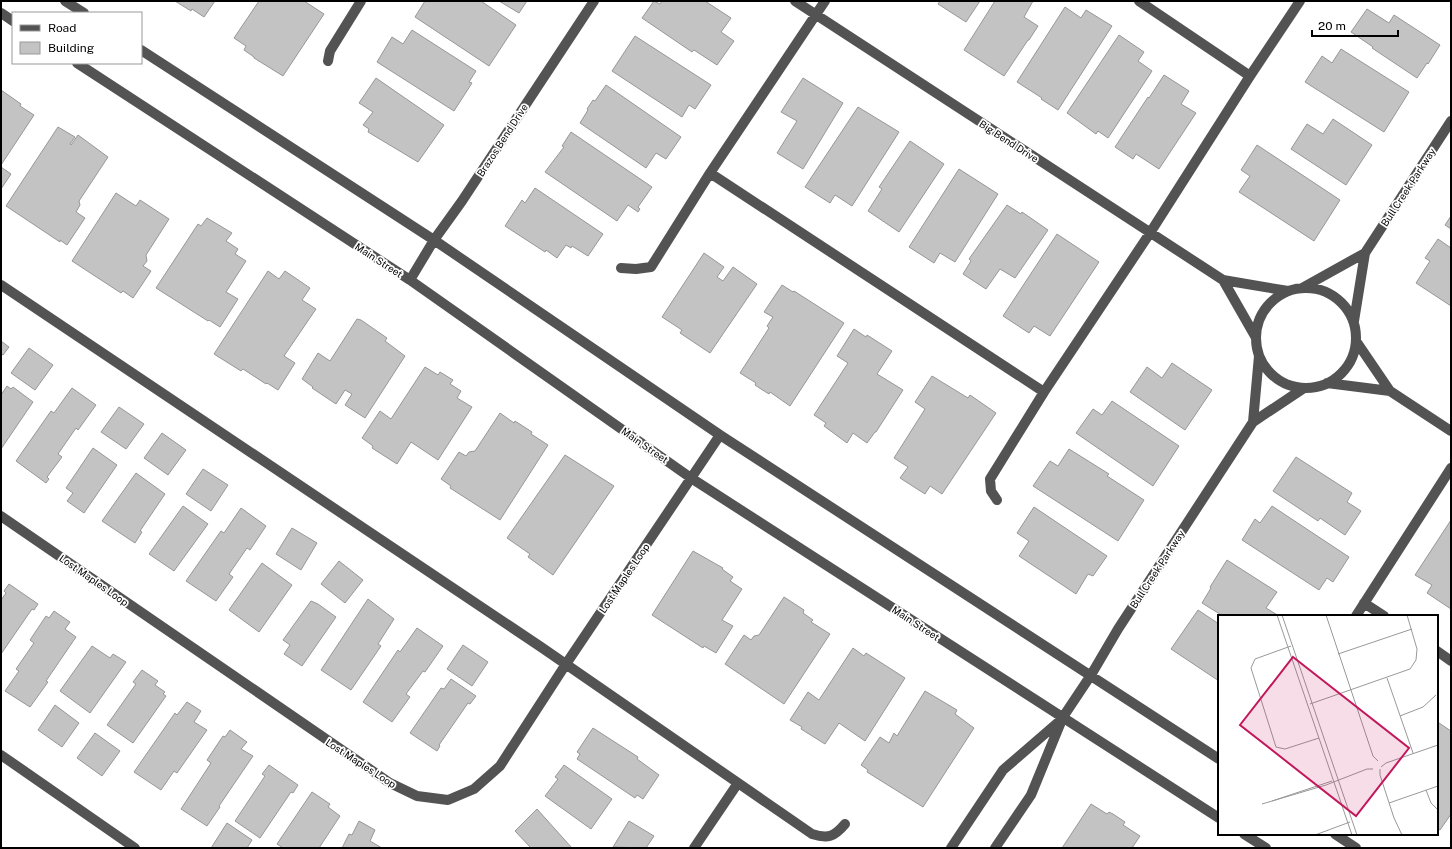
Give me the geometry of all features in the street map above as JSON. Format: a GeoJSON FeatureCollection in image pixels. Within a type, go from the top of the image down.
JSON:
{"type":"FeatureCollection","features":[{"type":"Feature","properties":{"kind":"street"},"geometry":{"type":"LineString","coordinates":[[65,1],[82,12]]}},
{"type":"Feature","properties":{"kind":"street"},"geometry":{"type":"LineString","coordinates":[[328,61],[330,52],[361,1]]}},
{"type":"Feature","properties":{"kind":"street","name":"Brazos Bend Drive"},"geometry":{"type":"LineString","coordinates":[[410,280],[434,240],[462,201],[594,1]]}},
{"type":"Feature","properties":{"kind":"street","name":"Big Bend Drive"},"geometry":{"type":"LineString","coordinates":[[795,1],[1223,280],[1288,291]]}},
{"type":"Feature","properties":{"kind":"street"},"geometry":{"type":"LineString","coordinates":[[621,268],[636,269],[651,267],[710,173],[825,1]]}},
{"type":"Feature","properties":{"kind":"street"},"geometry":{"type":"LineString","coordinates":[[1139,1],[1250,76]]}},
{"type":"Feature","properties":{"kind":"street"},"geometry":{"type":"LineString","coordinates":[[997,500],[991,491],[990,479],[1044,392],[1150,233],[1250,76],[1300,1]]}},
{"type":"Feature","properties":{"kind":"street"},"geometry":{"type":"LineString","coordinates":[[1,13],[12,20]]}},
{"type":"Feature","properties":{"kind":"street"},"geometry":{"type":"LineString","coordinates":[[142,51],[434,240],[720,435],[1218,758]]}},
{"type":"Feature","properties":{"kind":"street","name":"Main Street"},"geometry":{"type":"LineString","coordinates":[[79,64],[410,280],[691,478],[1218,817]]}},
{"type":"Feature","properties":{"kind":"street","name":"Bull Creek Parkway"},"geometry":{"type":"LineString","coordinates":[[1354,321],[1365,253],[1451,121]]}},
{"type":"Feature","properties":{"kind":"street"},"geometry":{"type":"LineString","coordinates":[[710,173],[1044,392]]}},
{"type":"Feature","properties":{"kind":"street","name":"Bull Creek Parkway"},"geometry":{"type":"LineString","coordinates":[[1302,288],[1365,253]]}},
{"type":"Feature","properties":{"kind":"street","name":"Big Bend Drive"},"geometry":{"type":"LineString","coordinates":[[1223,280],[1255,336]]}},
{"type":"Feature","properties":{"kind":"street"},"geometry":{"type":"LineString","coordinates":[[1,284],[566,664],[812,834],[828,837],[838,833],[845,824]]}},
{"type":"Feature","properties":{"kind":"street"},"geometry":{"type":"LineString","coordinates":[[1302,288],[1319,289],[1334,296],[1346,307],[1354,321],[1356,341],[1353,355],[1347,366],[1338,376],[1327,383],[1316,387],[1304,388],[1289,385],[1276,379],[1266,369],[1256,347],[1255,336],[1262,314],[1269,304],[1278,296],[1288,291],[1302,288]]}},
{"type":"Feature","properties":{"kind":"street"},"geometry":{"type":"LineString","coordinates":[[1356,341],[1390,391],[1451,431]]}},
{"type":"Feature","properties":{"kind":"street","name":"Bull Creek Parkway"},"geometry":{"type":"LineString","coordinates":[[1253,422],[1259,356]]}},
{"type":"Feature","properties":{"kind":"street"},"geometry":{"type":"LineString","coordinates":[[1327,383],[1390,391]]}},
{"type":"Feature","properties":{"kind":"street","name":"Bull Creek Parkway"},"geometry":{"type":"LineString","coordinates":[[995,848],[1031,795],[1063,718],[1091,676],[1118,629],[1253,422],[1304,388]]}},
{"type":"Feature","properties":{"kind":"street","name":"Lost Maples Loop"},"geometry":{"type":"LineString","coordinates":[[1,516],[390,783],[416,796],[448,800],[474,789],[500,766],[566,664],[720,435]]}},
{"type":"Feature","properties":{"kind":"street"},"geometry":{"type":"LineString","coordinates":[[1357,615],[1451,468]]}},
{"type":"Feature","properties":{"kind":"street"},"geometry":{"type":"LineString","coordinates":[[1364,603],[1382,615]]}},
{"type":"Feature","properties":{"kind":"street"},"geometry":{"type":"LineString","coordinates":[[1438,652],[1451,661]]}},
{"type":"Feature","properties":{"kind":"street","name":"Bull Creek Parkway"},"geometry":{"type":"LineString","coordinates":[[951,848],[1003,770],[1063,718]]}},
{"type":"Feature","properties":{"kind":"street"},"geometry":{"type":"LineString","coordinates":[[1,755],[135,848]]}},
{"type":"Feature","properties":{"kind":"street"},"geometry":{"type":"LineString","coordinates":[[694,848],[738,783]]}},
{"type":"Feature","properties":{"kind":"street"},"geometry":{"type":"LineString","coordinates":[[1246,835],[1266,848]]}},
{"type":"Feature","properties":{"kind":"street"},"geometry":{"type":"LineString","coordinates":[[1336,835],[1356,848]]}},
{"type":"Feature","properties":{"kind":"building"},"geometry":{"type":"Polygon","coordinates":[[[175,1],[215,1],[204,17],[192,9],[191,11],[175,1]]]}},
{"type":"Feature","properties":{"kind":"building"},"geometry":{"type":"Polygon","coordinates":[[[259,1],[304,1],[324,14],[283,76],[254,58],[244,50],[246,46],[234,38],[259,1]]]}},
{"type":"Feature","properties":{"kind":"building"},"geometry":{"type":"Polygon","coordinates":[[[425,1],[481,1],[516,25],[489,66],[415,17],[425,1]]]}},
{"type":"Feature","properties":{"kind":"building"},"geometry":{"type":"Polygon","coordinates":[[[499,1],[527,1],[519,13],[499,1]]]}},
{"type":"Feature","properties":{"kind":"building"},"geometry":{"type":"Polygon","coordinates":[[[654,1],[660,4],[662,1],[705,1],[731,18],[721,32],[734,41],[717,65],[694,50],[692,52],[642,18],[654,1]]]}},
{"type":"Feature","properties":{"kind":"building"},"geometry":{"type":"Polygon","coordinates":[[[940,1],[980,1],[966,22],[938,4],[940,1]]]}},
{"type":"Feature","properties":{"kind":"building"},"geometry":{"type":"Polygon","coordinates":[[[995,1],[1033,1],[1024,17],[1038,26],[1004,76],[964,50],[995,1]]]}},
{"type":"Feature","properties":{"kind":"building"},"geometry":{"type":"Polygon","coordinates":[[[1065,7],[1081,18],[1086,10],[1112,26],[1058,110],[1017,82],[1065,7]]]}},
{"type":"Feature","properties":{"kind":"building"},"geometry":{"type":"Polygon","coordinates":[[[1367,9],[1389,23],[1394,15],[1440,45],[1417,78],[1351,32],[1367,9]]]}},
{"type":"Feature","properties":{"kind":"building"},"geometry":{"type":"Polygon","coordinates":[[[412,30],[476,71],[469,82],[472,83],[454,111],[377,62],[392,37],[403,44],[412,30]]]}},
{"type":"Feature","properties":{"kind":"building"},"geometry":{"type":"Polygon","coordinates":[[[1119,35],[1144,52],[1138,61],[1152,71],[1108,138],[1098,131],[1096,134],[1067,113],[1119,35]]]}},
{"type":"Feature","properties":{"kind":"building"},"geometry":{"type":"Polygon","coordinates":[[[635,36],[711,85],[695,109],[689,105],[682,117],[612,71],[635,36]]]}},
{"type":"Feature","properties":{"kind":"building"},"geometry":{"type":"Polygon","coordinates":[[[1341,49],[1409,92],[1384,132],[1305,82],[1322,56],[1332,63],[1341,49]]]}},
{"type":"Feature","properties":{"kind":"building"},"geometry":{"type":"Polygon","coordinates":[[[1164,75],[1189,91],[1181,104],[1196,113],[1159,169],[1136,154],[1133,159],[1115,147],[1164,75]]]}},
{"type":"Feature","properties":{"kind":"building"},"geometry":{"type":"Polygon","coordinates":[[[376,78],[444,125],[418,162],[368,132],[369,129],[363,125],[373,112],[359,103],[376,78]]]}},
{"type":"Feature","properties":{"kind":"building"},"geometry":{"type":"Polygon","coordinates":[[[803,78],[843,103],[803,169],[777,153],[797,121],[781,112],[803,78]]]}},
{"type":"Feature","properties":{"kind":"building"},"geometry":{"type":"Polygon","coordinates":[[[606,85],[681,137],[666,159],[656,153],[646,168],[580,123],[593,100],[595,101],[606,85]]]}},
{"type":"Feature","properties":{"kind":"building"},"geometry":{"type":"Polygon","coordinates":[[[1,90],[21,104],[20,106],[34,115],[1,165],[1,90]]]}},
{"type":"Feature","properties":{"kind":"building"},"geometry":{"type":"Polygon","coordinates":[[[858,107],[899,132],[852,206],[835,195],[830,203],[805,187],[858,107]]]}},
{"type":"Feature","properties":{"kind":"building"},"geometry":{"type":"Polygon","coordinates":[[[1333,119],[1372,145],[1346,185],[1291,149],[1307,124],[1323,134],[1333,119]]]}},
{"type":"Feature","properties":{"kind":"building"},"geometry":{"type":"Polygon","coordinates":[[[58,127],[75,137],[70,144],[71,145],[78,135],[108,157],[79,201],[80,205],[76,212],[85,218],[67,245],[60,240],[60,242],[6,206],[58,127]]]}},
{"type":"Feature","properties":{"kind":"building"},"geometry":{"type":"Polygon","coordinates":[[[571,132],[652,187],[638,207],[640,209],[638,212],[628,205],[617,221],[545,172],[564,147],[562,146],[571,132]]]}},
{"type":"Feature","properties":{"kind":"building"},"geometry":{"type":"Polygon","coordinates":[[[910,141],[944,164],[899,232],[868,211],[882,189],[879,187],[910,141]]]}},
{"type":"Feature","properties":{"kind":"building"},"geometry":{"type":"Polygon","coordinates":[[[1257,145],[1340,200],[1314,241],[1239,192],[1250,176],[1241,170],[1257,145]]]}},
{"type":"Feature","properties":{"kind":"building"},"geometry":{"type":"Polygon","coordinates":[[[1,167],[11,174],[1,189],[1,167]]]}},
{"type":"Feature","properties":{"kind":"building"},"geometry":{"type":"Polygon","coordinates":[[[959,169],[998,194],[955,262],[940,253],[934,263],[909,247],[959,169]]]}},
{"type":"Feature","properties":{"kind":"building"},"geometry":{"type":"Polygon","coordinates":[[[535,188],[603,234],[588,256],[572,246],[571,248],[566,245],[557,258],[505,226],[522,200],[525,203],[535,188]]]}},
{"type":"Feature","properties":{"kind":"building"},"geometry":{"type":"Polygon","coordinates":[[[116,193],[136,206],[140,200],[169,219],[146,255],[147,261],[143,266],[151,271],[133,298],[123,291],[121,293],[72,261],[116,193]]]}},
{"type":"Feature","properties":{"kind":"building"},"geometry":{"type":"Polygon","coordinates":[[[1007,205],[1021,214],[1022,212],[1048,230],[1015,278],[1000,269],[986,289],[963,274],[971,261],[969,259],[1007,205]]]}},
{"type":"Feature","properties":{"kind":"building"},"geometry":{"type":"Polygon","coordinates":[[[1451,216],[1451,229],[1445,225],[1451,216]]]}},
{"type":"Feature","properties":{"kind":"building"},"geometry":{"type":"Polygon","coordinates":[[[207,218],[232,233],[226,241],[238,249],[235,254],[246,261],[226,292],[238,299],[220,327],[156,288],[198,224],[201,226],[207,218]]]}},
{"type":"Feature","properties":{"kind":"building"},"geometry":{"type":"Polygon","coordinates":[[[1057,234],[1099,262],[1050,336],[1034,326],[1029,333],[1003,316],[1057,234]]]}},
{"type":"Feature","properties":{"kind":"building"},"geometry":{"type":"Polygon","coordinates":[[[1438,239],[1451,248],[1451,306],[1416,283],[1430,261],[1425,258],[1438,239]]]}},
{"type":"Feature","properties":{"kind":"building"},"geometry":{"type":"Polygon","coordinates":[[[704,253],[724,267],[717,277],[723,281],[733,267],[757,284],[710,353],[680,333],[682,330],[662,317],[704,253]]]}},
{"type":"Feature","properties":{"kind":"building"},"geometry":{"type":"Polygon","coordinates":[[[268,271],[279,279],[285,271],[310,288],[302,300],[316,309],[284,356],[295,363],[278,390],[243,369],[241,371],[214,354],[268,271]]]}},
{"type":"Feature","properties":{"kind":"building"},"geometry":{"type":"Polygon","coordinates":[[[782,285],[844,323],[790,406],[770,392],[769,394],[761,389],[755,385],[756,383],[740,373],[769,328],[767,326],[773,317],[764,312],[782,285]]]}},
{"type":"Feature","properties":{"kind":"building"},"geometry":{"type":"Polygon","coordinates":[[[357,319],[361,320],[387,338],[385,341],[405,356],[365,418],[345,405],[352,394],[345,390],[336,404],[312,388],[313,387],[302,379],[318,353],[330,361],[357,319]]]}},
{"type":"Feature","properties":{"kind":"building"},"geometry":{"type":"Polygon","coordinates":[[[854,329],[866,337],[867,335],[892,351],[877,374],[903,390],[876,432],[867,443],[853,433],[847,443],[824,426],[826,423],[814,415],[848,363],[837,356],[854,329]]]}},
{"type":"Feature","properties":{"kind":"building"},"geometry":{"type":"Polygon","coordinates":[[[1,341],[9,347],[3,355],[1,354],[1,341]]]}},
{"type":"Feature","properties":{"kind":"building"},"geometry":{"type":"Polygon","coordinates":[[[29,348],[53,365],[35,390],[11,373],[29,348]]]}},
{"type":"Feature","properties":{"kind":"building"},"geometry":{"type":"Polygon","coordinates":[[[1172,363],[1212,390],[1185,430],[1130,392],[1147,367],[1162,378],[1172,363]]]}},
{"type":"Feature","properties":{"kind":"building"},"geometry":{"type":"Polygon","coordinates":[[[425,367],[438,375],[440,372],[453,380],[450,384],[461,391],[457,398],[472,407],[438,460],[411,442],[397,464],[372,448],[373,446],[362,438],[380,411],[391,419],[425,367]]]}},
{"type":"Feature","properties":{"kind":"building"},"geometry":{"type":"Polygon","coordinates":[[[932,376],[968,398],[970,395],[996,413],[942,494],[930,486],[925,494],[900,478],[908,467],[894,458],[925,409],[915,402],[932,376]]]}},
{"type":"Feature","properties":{"kind":"building"},"geometry":{"type":"Polygon","coordinates":[[[7,386],[11,389],[13,387],[33,402],[1,449],[1,395],[7,386]]]}},
{"type":"Feature","properties":{"kind":"building"},"geometry":{"type":"Polygon","coordinates":[[[72,388],[96,405],[78,430],[76,428],[58,454],[62,457],[47,477],[49,479],[46,483],[16,461],[51,411],[54,413],[72,388]]]}},
{"type":"Feature","properties":{"kind":"building"},"geometry":{"type":"Polygon","coordinates":[[[1112,401],[1179,446],[1153,486],[1076,433],[1093,409],[1102,415],[1112,401]]]}},
{"type":"Feature","properties":{"kind":"building"},"geometry":{"type":"Polygon","coordinates":[[[119,407],[144,424],[126,449],[101,432],[119,407]]]}},
{"type":"Feature","properties":{"kind":"building"},"geometry":{"type":"Polygon","coordinates":[[[500,413],[514,423],[515,421],[532,432],[531,434],[548,445],[500,520],[450,488],[451,486],[441,479],[459,452],[466,456],[469,452],[475,451],[500,413]]]}},
{"type":"Feature","properties":{"kind":"building"},"geometry":{"type":"Polygon","coordinates":[[[162,433],[186,450],[168,475],[144,458],[162,433]]]}},
{"type":"Feature","properties":{"kind":"building"},"geometry":{"type":"Polygon","coordinates":[[[93,448],[117,465],[84,513],[67,501],[73,493],[66,488],[93,448]]]}},
{"type":"Feature","properties":{"kind":"building"},"geometry":{"type":"Polygon","coordinates":[[[1069,449],[1109,474],[1107,476],[1144,500],[1118,541],[1033,486],[1050,461],[1058,466],[1069,449]]]}},
{"type":"Feature","properties":{"kind":"building"},"geometry":{"type":"Polygon","coordinates":[[[565,455],[614,486],[553,575],[528,557],[530,554],[507,538],[565,455]]]}},
{"type":"Feature","properties":{"kind":"building"},"geometry":{"type":"Polygon","coordinates":[[[1296,457],[1352,493],[1347,502],[1361,511],[1345,535],[1320,518],[1318,521],[1273,491],[1296,457]]]}},
{"type":"Feature","properties":{"kind":"building"},"geometry":{"type":"Polygon","coordinates":[[[203,469],[228,485],[211,511],[186,494],[203,469]]]}},
{"type":"Feature","properties":{"kind":"building"},"geometry":{"type":"Polygon","coordinates":[[[136,473],[165,494],[140,531],[142,532],[135,543],[102,521],[136,473]]]}},
{"type":"Feature","properties":{"kind":"building"},"geometry":{"type":"Polygon","coordinates":[[[183,506],[208,524],[174,571],[149,554],[183,506]]]}},
{"type":"Feature","properties":{"kind":"building"},"geometry":{"type":"Polygon","coordinates":[[[1272,506],[1349,557],[1333,582],[1327,578],[1319,590],[1242,540],[1255,519],[1260,523],[1272,506]]]}},
{"type":"Feature","properties":{"kind":"building"},"geometry":{"type":"Polygon","coordinates":[[[1034,507],[1107,556],[1093,576],[1088,574],[1076,594],[1019,556],[1029,541],[1017,533],[1034,507]]]}},
{"type":"Feature","properties":{"kind":"building"},"geometry":{"type":"Polygon","coordinates":[[[241,508],[266,526],[250,550],[247,548],[229,574],[233,577],[216,601],[186,581],[221,531],[224,533],[241,508]]]}},
{"type":"Feature","properties":{"kind":"building"},"geometry":{"type":"Polygon","coordinates":[[[1451,520],[1451,609],[1427,593],[1432,585],[1415,575],[1451,520]]]}},
{"type":"Feature","properties":{"kind":"building"},"geometry":{"type":"Polygon","coordinates":[[[292,528],[317,543],[301,570],[276,554],[292,528]]]}},
{"type":"Feature","properties":{"kind":"building"},"geometry":{"type":"Polygon","coordinates":[[[693,551],[723,568],[722,569],[733,577],[730,581],[742,589],[722,620],[733,626],[716,653],[704,646],[703,648],[652,615],[693,551]]]}},
{"type":"Feature","properties":{"kind":"building"},"geometry":{"type":"Polygon","coordinates":[[[1227,560],[1277,592],[1266,608],[1277,615],[1221,615],[1202,603],[1211,588],[1210,587],[1227,560]]]}},
{"type":"Feature","properties":{"kind":"building"},"geometry":{"type":"Polygon","coordinates":[[[339,561],[363,580],[345,603],[321,584],[339,561]]]}},
{"type":"Feature","properties":{"kind":"building"},"geometry":{"type":"Polygon","coordinates":[[[262,563],[292,585],[259,632],[229,610],[262,563]]]}},
{"type":"Feature","properties":{"kind":"building"},"geometry":{"type":"Polygon","coordinates":[[[9,584],[38,604],[34,610],[32,609],[1,654],[1,600],[6,593],[4,591],[9,584]]]}},
{"type":"Feature","properties":{"kind":"building"},"geometry":{"type":"Polygon","coordinates":[[[784,597],[804,610],[803,613],[813,620],[811,622],[830,634],[784,704],[725,664],[744,635],[751,640],[754,636],[759,635],[784,597]]]}},
{"type":"Feature","properties":{"kind":"building"},"geometry":{"type":"Polygon","coordinates":[[[368,599],[394,619],[378,644],[381,646],[351,690],[321,670],[368,599]]]}},
{"type":"Feature","properties":{"kind":"building"},"geometry":{"type":"Polygon","coordinates":[[[311,601],[318,604],[336,617],[302,666],[284,654],[290,645],[283,640],[311,601]]]}},
{"type":"Feature","properties":{"kind":"building"},"geometry":{"type":"Polygon","coordinates":[[[1198,610],[1218,623],[1218,680],[1171,649],[1198,610]]]}},
{"type":"Feature","properties":{"kind":"building"},"geometry":{"type":"Polygon","coordinates":[[[54,611],[70,622],[65,629],[76,637],[46,681],[48,682],[30,707],[5,691],[19,671],[16,669],[34,643],[30,640],[46,616],[49,618],[54,611]]]}},
{"type":"Feature","properties":{"kind":"building"},"geometry":{"type":"Polygon","coordinates":[[[417,628],[443,646],[425,672],[423,671],[406,694],[410,697],[392,722],[363,702],[398,650],[400,652],[417,628]]]}},
{"type":"Feature","properties":{"kind":"building"},"geometry":{"type":"Polygon","coordinates":[[[463,645],[488,662],[472,686],[447,669],[463,645]]]}},
{"type":"Feature","properties":{"kind":"building"},"geometry":{"type":"Polygon","coordinates":[[[92,646],[110,658],[113,654],[126,662],[90,713],[60,691],[92,646]]]}},
{"type":"Feature","properties":{"kind":"building"},"geometry":{"type":"Polygon","coordinates":[[[853,648],[864,656],[866,653],[905,678],[865,741],[839,723],[825,744],[801,729],[802,727],[790,720],[808,692],[819,700],[853,648]]]}},
{"type":"Feature","properties":{"kind":"building"},"geometry":{"type":"Polygon","coordinates":[[[142,670],[158,681],[155,685],[165,692],[163,694],[166,696],[133,743],[107,725],[136,684],[133,682],[142,670]]]}},
{"type":"Feature","properties":{"kind":"building"},"geometry":{"type":"Polygon","coordinates":[[[451,679],[476,696],[470,704],[468,703],[439,745],[440,746],[437,751],[410,733],[441,688],[444,689],[451,679]]]}},
{"type":"Feature","properties":{"kind":"building"},"geometry":{"type":"Polygon","coordinates":[[[925,691],[957,710],[955,714],[974,728],[923,807],[867,772],[868,770],[861,765],[880,737],[889,743],[894,733],[897,736],[925,691]]]}},
{"type":"Feature","properties":{"kind":"building"},"geometry":{"type":"Polygon","coordinates":[[[187,702],[201,711],[194,722],[207,730],[177,773],[174,771],[161,790],[134,772],[175,713],[177,715],[187,702]]]}},
{"type":"Feature","properties":{"kind":"building"},"geometry":{"type":"Polygon","coordinates":[[[55,705],[79,723],[62,747],[38,730],[55,705]]]}},
{"type":"Feature","properties":{"kind":"building"},"geometry":{"type":"Polygon","coordinates":[[[1439,723],[1451,731],[1451,814],[1440,830],[1438,829],[1439,723]]]}},
{"type":"Feature","properties":{"kind":"building"},"geometry":{"type":"Polygon","coordinates":[[[593,728],[638,757],[637,759],[659,775],[643,799],[637,795],[635,798],[577,759],[580,754],[577,752],[593,728]]]}},
{"type":"Feature","properties":{"kind":"building"},"geometry":{"type":"Polygon","coordinates":[[[230,730],[247,742],[241,749],[253,756],[207,826],[181,809],[211,763],[207,760],[223,736],[225,737],[230,730]]]}},
{"type":"Feature","properties":{"kind":"building"},"geometry":{"type":"Polygon","coordinates":[[[95,733],[120,751],[102,776],[77,758],[95,733]]]}},
{"type":"Feature","properties":{"kind":"building"},"geometry":{"type":"Polygon","coordinates":[[[269,765],[298,785],[293,793],[291,792],[260,838],[235,821],[265,776],[262,774],[269,765]]]}},
{"type":"Feature","properties":{"kind":"building"},"geometry":{"type":"Polygon","coordinates":[[[564,765],[612,799],[591,829],[545,796],[558,779],[555,777],[564,765]]]}},
{"type":"Feature","properties":{"kind":"building"},"geometry":{"type":"Polygon","coordinates":[[[312,792],[330,804],[328,807],[340,816],[319,848],[283,848],[277,844],[312,792]]]}},
{"type":"Feature","properties":{"kind":"building"},"geometry":{"type":"Polygon","coordinates":[[[1091,804],[1107,814],[1109,812],[1113,814],[1125,822],[1123,825],[1140,836],[1132,848],[1062,848],[1091,804]]]}},
{"type":"Feature","properties":{"kind":"building"},"geometry":{"type":"Polygon","coordinates":[[[537,809],[572,848],[531,848],[515,831],[537,809]]]}},
{"type":"Feature","properties":{"kind":"building"},"geometry":{"type":"Polygon","coordinates":[[[359,821],[375,830],[370,841],[382,848],[342,848],[349,834],[352,835],[359,821]]]}},
{"type":"Feature","properties":{"kind":"building"},"geometry":{"type":"Polygon","coordinates":[[[629,821],[654,836],[646,848],[613,847],[629,821]]]}},
{"type":"Feature","properties":{"kind":"building"},"geometry":{"type":"Polygon","coordinates":[[[227,823],[252,840],[247,848],[211,848],[227,823]]]}}]}
